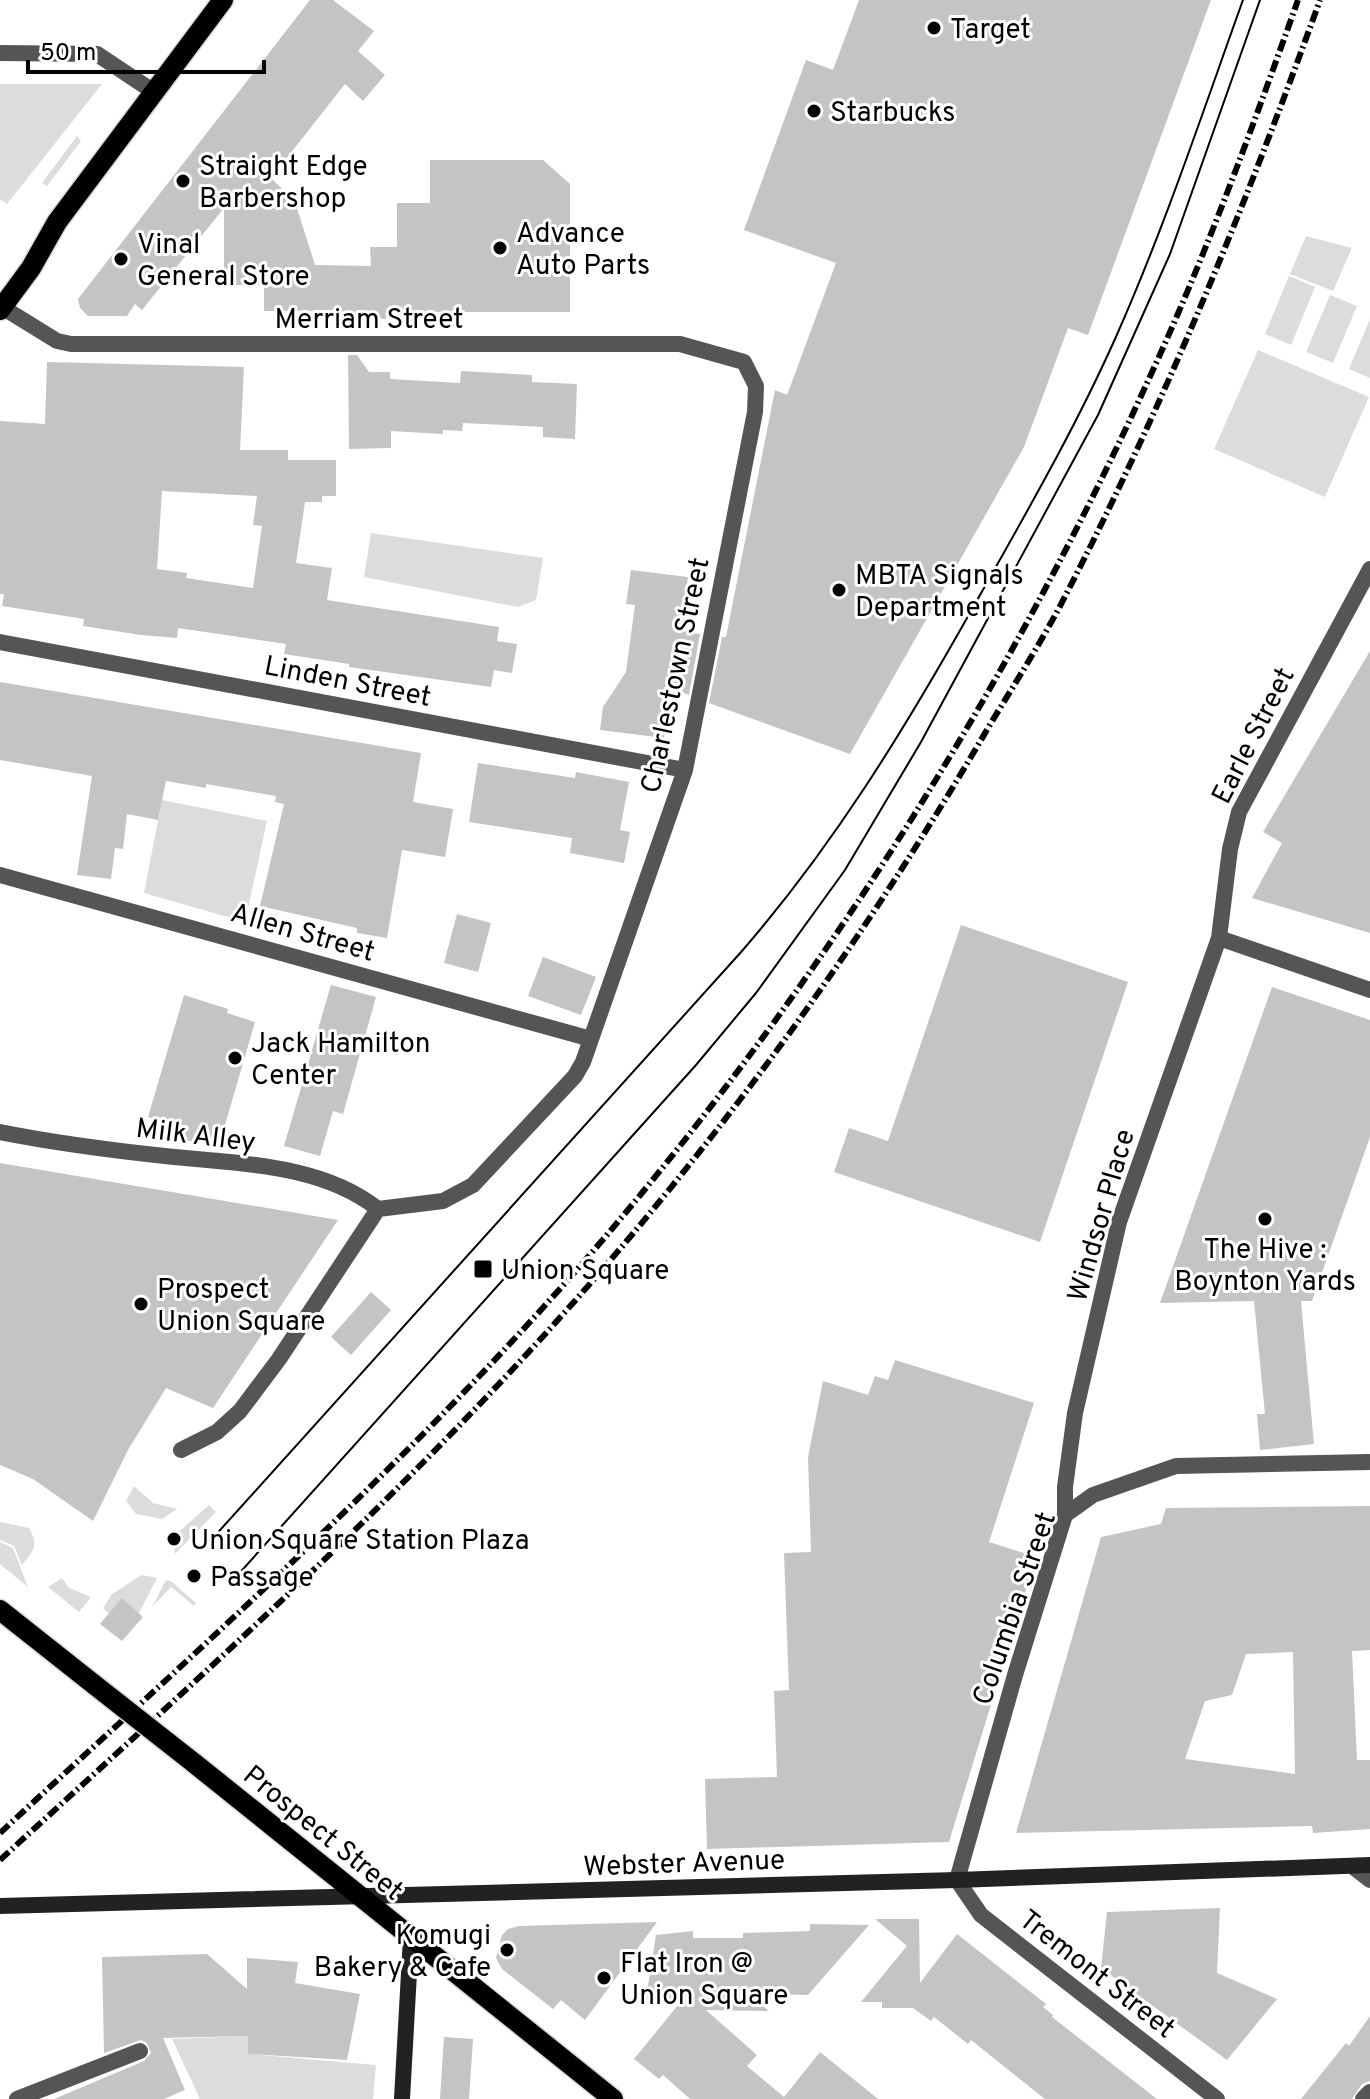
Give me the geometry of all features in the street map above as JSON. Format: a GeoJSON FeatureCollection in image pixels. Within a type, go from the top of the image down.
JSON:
{"type":"FeatureCollection","features":[{"type":"Feature","properties":{"kind":"main road"},"geometry":{"type":"LineString","coordinates":[[1,308],[31,268],[57,222],[223,0]]}},
{"type":"Feature","properties":{"kind":"main road","name":"Prospect Street"},"geometry":{"type":"LineString","coordinates":[[0,1610],[613,2099]]}},
{"type":"Feature","properties":{"kind":"main road","name":"Webster Avenue"},"geometry":{"type":"LineString","coordinates":[[3,1906],[957,1880],[1370,1865]]}},
{"type":"Feature","properties":{"kind":"main road"},"geometry":{"type":"LineString","coordinates":[[402,2099],[411,1937]]}},
{"type":"Feature","properties":{"kind":"street"},"geometry":{"type":"LineString","coordinates":[[0,53],[97,54],[154,92]]}},
{"type":"Feature","properties":{"kind":"street","name":"Merriam Street"},"geometry":{"type":"LineString","coordinates":[[1,308],[57,341],[71,344],[680,344],[744,362]]}},
{"type":"Feature","properties":{"kind":"street","name":"Charlestown Street"},"geometry":{"type":"LineString","coordinates":[[378,1209],[443,1201],[473,1185],[575,1076],[591,1039],[685,770],[755,412],[756,386],[744,362]]}},
{"type":"Feature","properties":{"kind":"street","name":"Earle Street"},"geometry":{"type":"LineString","coordinates":[[1219,938],[1230,849],[1239,812],[1370,569]]}},
{"type":"Feature","properties":{"kind":"street","name":"Linden Street"},"geometry":{"type":"LineString","coordinates":[[0,642],[685,770]]}},
{"type":"Feature","properties":{"kind":"street","name":"Allen Street"},"geometry":{"type":"LineString","coordinates":[[0,875],[591,1039]]}},
{"type":"Feature","properties":{"kind":"street"},"geometry":{"type":"LineString","coordinates":[[1219,938],[1370,990]]}},
{"type":"Feature","properties":{"kind":"street","name":"Windsor Place"},"geometry":{"type":"LineString","coordinates":[[1065,1515],[1065,1487],[1075,1413],[1119,1222],[1219,938]]}},
{"type":"Feature","properties":{"kind":"street","name":"Milk Alley"},"geometry":{"type":"LineString","coordinates":[[0,1132],[77,1146],[297,1172],[350,1190],[378,1209]]}},
{"type":"Feature","properties":{"kind":"street"},"geometry":{"type":"LineString","coordinates":[[181,1450],[217,1432],[240,1411],[279,1359],[378,1209]]}},
{"type":"Feature","properties":{"kind":"street","name":"Columbia Street"},"geometry":{"type":"LineString","coordinates":[[957,1880],[1006,1704],[1065,1515],[1093,1495],[1176,1466],[1370,1462]]}},
{"type":"Feature","properties":{"kind":"street"},"geometry":{"type":"LineString","coordinates":[[1352,1866],[1370,1880]]}},
{"type":"Feature","properties":{"kind":"street","name":"Tremont Street"},"geometry":{"type":"LineString","coordinates":[[957,1880],[981,1915],[1217,2099]]}},
{"type":"Feature","properties":{"kind":"street"},"geometry":{"type":"LineString","coordinates":[[17,2099],[140,2051]]}},
{"type":"Feature","properties":{"kind":"street"},"geometry":{"type":"LineString","coordinates":[[1363,2099],[1370,2092]]}},
{"type":"Feature","properties":{"kind":"shaded area"},"geometry":{"type":"Polygon","coordinates":[[[0,84],[102,84],[7,204],[0,199],[0,84]]]}},
{"type":"Feature","properties":{"kind":"shaded area"},"geometry":{"type":"Polygon","coordinates":[[[77,136],[81,141],[47,186],[42,183],[77,136]]]}},
{"type":"Feature","properties":{"kind":"shaded area"},"geometry":{"type":"Polygon","coordinates":[[[1306,236],[1352,248],[1333,291],[1290,274],[1306,236]]]}},
{"type":"Feature","properties":{"kind":"shaded area"},"geometry":{"type":"Polygon","coordinates":[[[1289,276],[1315,287],[1291,345],[1265,334],[1289,276]]]}},
{"type":"Feature","properties":{"kind":"shaded area"},"geometry":{"type":"Polygon","coordinates":[[[1330,295],[1357,306],[1333,363],[1306,352],[1330,295]]]}},
{"type":"Feature","properties":{"kind":"shaded area"},"geometry":{"type":"Polygon","coordinates":[[[1370,319],[1370,378],[1349,369],[1370,319]]]}},
{"type":"Feature","properties":{"kind":"shaded area"},"geometry":{"type":"Polygon","coordinates":[[[1258,350],[1369,397],[1325,497],[1214,449],[1258,350]]]}},
{"type":"Feature","properties":{"kind":"shaded area"},"geometry":{"type":"Polygon","coordinates":[[[371,533],[543,558],[536,600],[518,607],[364,577],[371,533]]]}},
{"type":"Feature","properties":{"kind":"shaded area"},"geometry":{"type":"Polygon","coordinates":[[[162,800],[267,821],[245,922],[144,893],[162,800]]]}},
{"type":"Feature","properties":{"kind":"shaded area"},"geometry":{"type":"Polygon","coordinates":[[[134,1486],[153,1503],[177,1509],[162,1519],[136,1514],[126,1501],[134,1486]]]}},
{"type":"Feature","properties":{"kind":"shaded area"},"geometry":{"type":"Polygon","coordinates":[[[209,1505],[216,1512],[175,1554],[172,1538],[209,1505]]]}},
{"type":"Feature","properties":{"kind":"shaded area"},"geometry":{"type":"Polygon","coordinates":[[[0,1522],[29,1528],[34,1548],[22,1565],[14,1546],[0,1540],[0,1522]]]}},
{"type":"Feature","properties":{"kind":"shaded area"},"geometry":{"type":"Polygon","coordinates":[[[0,1542],[13,1548],[28,1587],[0,1564],[0,1542]]]}},
{"type":"Feature","properties":{"kind":"shaded area"},"geometry":{"type":"Polygon","coordinates":[[[142,1575],[157,1578],[139,1613],[122,1599],[109,1614],[103,1608],[112,1594],[142,1575]]]}},
{"type":"Feature","properties":{"kind":"shaded area"},"geometry":{"type":"Polygon","coordinates":[[[62,1578],[69,1588],[91,1597],[79,1612],[48,1587],[62,1578]]]}},
{"type":"Feature","properties":{"kind":"shaded area"},"geometry":{"type":"Polygon","coordinates":[[[166,1580],[196,1603],[194,1606],[171,1587],[152,1607],[166,1580]]]}},
{"type":"Feature","properties":{"kind":"shaded area"},"geometry":{"type":"Polygon","coordinates":[[[248,2036],[249,2054],[376,2065],[373,2099],[200,2099],[172,2039],[248,2036]]]}},
{"type":"Feature","properties":{"kind":"building"},"geometry":{"type":"Polygon","coordinates":[[[310,0],[333,0],[374,31],[358,51],[385,75],[363,101],[345,84],[271,178],[295,202],[315,265],[371,266],[370,247],[397,247],[397,203],[430,203],[430,160],[543,160],[570,184],[570,312],[419,312],[419,315],[386,315],[386,319],[312,315],[312,311],[264,311],[264,285],[224,285],[224,208],[142,310],[135,304],[127,316],[88,316],[80,308],[78,299],[310,0]]]}},
{"type":"Feature","properties":{"kind":"building"},"geometry":{"type":"Polygon","coordinates":[[[859,0],[1211,0],[1088,335],[1068,328],[1024,447],[850,754],[709,703],[722,637],[726,637],[775,390],[787,395],[836,263],[744,230],[806,60],[833,70],[859,0]]]}},
{"type":"Feature","properties":{"kind":"building"},"geometry":{"type":"Polygon","coordinates":[[[348,355],[357,355],[369,372],[390,372],[390,379],[460,383],[461,371],[532,375],[532,382],[577,384],[575,439],[543,437],[543,427],[463,423],[462,431],[443,430],[443,434],[391,431],[391,448],[349,449],[348,355]]]}},
{"type":"Feature","properties":{"kind":"building"},"geometry":{"type":"Polygon","coordinates":[[[47,362],[244,367],[240,450],[288,450],[288,460],[336,460],[336,496],[322,496],[322,502],[305,502],[296,563],[332,568],[327,600],[499,627],[497,641],[517,644],[512,673],[494,670],[491,687],[349,667],[349,664],[284,654],[286,644],[178,628],[177,638],[141,635],[83,626],[84,619],[2,606],[0,421],[45,424],[47,362]],[[162,491],[157,569],[187,573],[186,578],[253,588],[262,526],[253,525],[257,496],[162,491]]]}},
{"type":"Feature","properties":{"kind":"building"},"geometry":{"type":"Polygon","coordinates":[[[631,570],[688,577],[680,631],[700,634],[689,695],[671,688],[664,738],[600,730],[603,707],[626,672],[635,605],[626,604],[631,570]]]}},
{"type":"Feature","properties":{"kind":"building"},"geometry":{"type":"Polygon","coordinates":[[[1370,651],[1370,933],[1252,898],[1282,843],[1263,832],[1370,651]]]}},
{"type":"Feature","properties":{"kind":"building"},"geometry":{"type":"Polygon","coordinates":[[[0,682],[421,753],[413,802],[453,809],[445,857],[402,850],[387,938],[357,933],[357,928],[260,906],[284,804],[275,802],[276,796],[206,784],[206,788],[166,781],[158,820],[127,814],[123,849],[115,848],[111,879],[77,875],[92,776],[0,760],[0,682]]]}},
{"type":"Feature","properties":{"kind":"building"},"geometry":{"type":"Polygon","coordinates":[[[478,763],[575,778],[576,772],[629,782],[620,830],[630,832],[624,863],[570,853],[572,838],[469,822],[478,763]]]}},
{"type":"Feature","properties":{"kind":"building"},"geometry":{"type":"Polygon","coordinates":[[[457,914],[491,923],[478,972],[444,963],[457,914]]]}},
{"type":"Feature","properties":{"kind":"building"},"geometry":{"type":"Polygon","coordinates":[[[961,925],[1128,982],[1040,1242],[834,1172],[849,1128],[888,1141],[961,925]]]}},
{"type":"Feature","properties":{"kind":"building"},"geometry":{"type":"Polygon","coordinates":[[[543,957],[596,977],[581,1015],[528,996],[543,957]]]}},
{"type":"Feature","properties":{"kind":"building"},"geometry":{"type":"Polygon","coordinates":[[[331,985],[376,997],[343,1114],[333,1111],[320,1156],[284,1146],[331,985]]]}},
{"type":"Feature","properties":{"kind":"building","name":"The Hive : Boynton Yards"},"geometry":{"type":"Polygon","coordinates":[[[1272,987],[1370,1020],[1370,1137],[1312,1301],[1301,1301],[1314,1444],[1260,1450],[1257,1414],[1265,1414],[1254,1301],[1160,1303],[1272,987]]]}},
{"type":"Feature","properties":{"kind":"building"},"geometry":{"type":"Polygon","coordinates":[[[184,995],[228,1009],[227,1013],[255,1022],[220,1142],[216,1145],[163,1137],[162,1121],[148,1117],[184,995]]]}},
{"type":"Feature","properties":{"kind":"building","name":"Prospect Union Square"},"geometry":{"type":"Polygon","coordinates":[[[0,1163],[338,1220],[213,1408],[166,1388],[128,1450],[93,1521],[33,1479],[0,1465],[0,1163]]]}},
{"type":"Feature","properties":{"kind":"building"},"geometry":{"type":"Polygon","coordinates":[[[371,1292],[391,1310],[351,1355],[331,1337],[371,1292]]]}},
{"type":"Feature","properties":{"kind":"building"},"geometry":{"type":"Polygon","coordinates":[[[895,1360],[1034,1403],[989,1542],[1036,1557],[949,1842],[707,1849],[705,1779],[777,1777],[774,1691],[789,1690],[784,1553],[811,1552],[808,1457],[823,1381],[868,1395],[875,1376],[888,1380],[895,1360]]]}},
{"type":"Feature","properties":{"kind":"building"},"geometry":{"type":"Polygon","coordinates":[[[1370,1506],[1370,1650],[1352,1651],[1357,1760],[1370,1760],[1370,1829],[1313,1833],[1312,1826],[1016,1833],[1101,1537],[1161,1524],[1166,1508],[1370,1506]],[[1293,1652],[1246,1654],[1232,1695],[1205,1701],[1185,1759],[1295,1774],[1293,1652]]]}},
{"type":"Feature","properties":{"kind":"building"},"geometry":{"type":"Polygon","coordinates":[[[122,1598],[143,1617],[122,1641],[100,1624],[122,1598]]]}},
{"type":"Feature","properties":{"kind":"building"},"geometry":{"type":"Polygon","coordinates":[[[1220,1908],[1217,1973],[1277,1999],[1227,2060],[1101,1968],[1107,1912],[1220,1908]]]}},
{"type":"Feature","properties":{"kind":"building"},"geometry":{"type":"Polygon","coordinates":[[[875,1919],[919,1919],[920,1983],[957,1934],[1046,2004],[1043,2007],[1052,2017],[1157,2099],[1045,2099],[971,2040],[968,2044],[934,2017],[931,2021],[913,2008],[882,2008],[882,2002],[861,2002],[907,1946],[875,1919]]]}},
{"type":"Feature","properties":{"kind":"building","name":"Flat Iron @ Union Square"},"geometry":{"type":"Polygon","coordinates":[[[657,1922],[585,2020],[561,2000],[553,2009],[502,1969],[496,1958],[502,1935],[508,1929],[519,1926],[657,1922]]]}},
{"type":"Feature","properties":{"kind":"building"},"geometry":{"type":"Polygon","coordinates":[[[810,1924],[869,1925],[808,1995],[756,1994],[754,1999],[769,2011],[706,2010],[757,2055],[747,2066],[784,2097],[820,2052],[878,2099],[690,2099],[663,2075],[659,2079],[634,2059],[683,1999],[646,1999],[656,1935],[693,1931],[693,1938],[743,1938],[743,1933],[810,1931],[810,1924]]]}},
{"type":"Feature","properties":{"kind":"building"},"geometry":{"type":"Polygon","coordinates":[[[207,1954],[247,1989],[247,1958],[298,1962],[295,1983],[360,1994],[347,2060],[248,2054],[248,2036],[163,2038],[185,2090],[164,2099],[54,2099],[144,2061],[151,2053],[147,2043],[141,2040],[104,2053],[102,1957],[207,1954]]]}},
{"type":"Feature","properties":{"kind":"building"},"geometry":{"type":"Polygon","coordinates":[[[1370,2016],[1370,2081],[1362,2084],[1352,2099],[1301,2099],[1346,2043],[1349,2046],[1370,2016]]]}},
{"type":"Feature","properties":{"kind":"building"},"geometry":{"type":"Polygon","coordinates":[[[444,2037],[473,2039],[469,2099],[440,2099],[444,2037]]]}},
{"type":"Feature","properties":{"kind":"tram line"},"geometry":{"type":"LineString","coordinates":[[203,1549],[742,951],[837,829],[971,611],[1082,409],[1133,298],[1243,0]]}},
{"type":"Feature","properties":{"kind":"tram line"},"geometry":{"type":"LineString","coordinates":[[235,1578],[696,1065],[756,993],[845,870],[921,742],[1098,415],[1170,254],[1260,0]]}},
{"type":"Feature","properties":{"kind":"railway"},"geometry":{"type":"LineString","coordinates":[[0,1833],[302,1553],[519,1334],[671,1157],[826,948],[898,840],[966,729],[1031,616],[1091,500],[1189,289],[1298,0]]}},
{"type":"Feature","properties":{"kind":"railway"},"geometry":{"type":"LineString","coordinates":[[0,1860],[337,1548],[498,1385],[650,1213],[786,1038],[911,854],[1051,623],[1132,460],[1200,308],[1320,0]]}},
{"type":"Feature","properties":{"kind":"place","name":"Target"},"geometry":{"type":"Point","coordinates":[934,28]}},
{"type":"Feature","properties":{"kind":"place","name":"Starbucks"},"geometry":{"type":"Point","coordinates":[814,111]}},
{"type":"Feature","properties":{"kind":"place","name":"Straight Edge Barbershop"},"geometry":{"type":"Point","coordinates":[183,181]}},
{"type":"Feature","properties":{"kind":"place","name":"Advance Auto Parts"},"geometry":{"type":"Point","coordinates":[500,248]}},
{"type":"Feature","properties":{"kind":"place","name":"Vinal General Store"},"geometry":{"type":"Point","coordinates":[121,259]}},
{"type":"Feature","properties":{"kind":"place","name":"MBTA Signals Department"},"geometry":{"type":"Point","coordinates":[839,590]}},
{"type":"Feature","properties":{"kind":"place","name":"Jack Hamilton Center"},"geometry":{"type":"Point","coordinates":[235,1058]}},
{"type":"Feature","properties":{"kind":"place","name":"The Hive : Boynton Yards"},"geometry":{"type":"Point","coordinates":[1265,1219]}},
{"type":"Feature","properties":{"kind":"place","name":"Union Square"},"geometry":{"type":"Point","coordinates":[483,1269]}},
{"type":"Feature","properties":{"kind":"place","name":"Prospect Union Square"},"geometry":{"type":"Point","coordinates":[141,1304]}},
{"type":"Feature","properties":{"kind":"place","name":"Union Square Station Plaza"},"geometry":{"type":"Point","coordinates":[174,1539]}},
{"type":"Feature","properties":{"kind":"place","name":"Passage"},"geometry":{"type":"Point","coordinates":[194,1576]}},
{"type":"Feature","properties":{"kind":"place","name":"Komugi Bakery & Cafe"},"geometry":{"type":"Point","coordinates":[507,1950]}},
{"type":"Feature","properties":{"kind":"place","name":"Flat Iron @ Union Square"},"geometry":{"type":"Point","coordinates":[604,1978]}}]}
